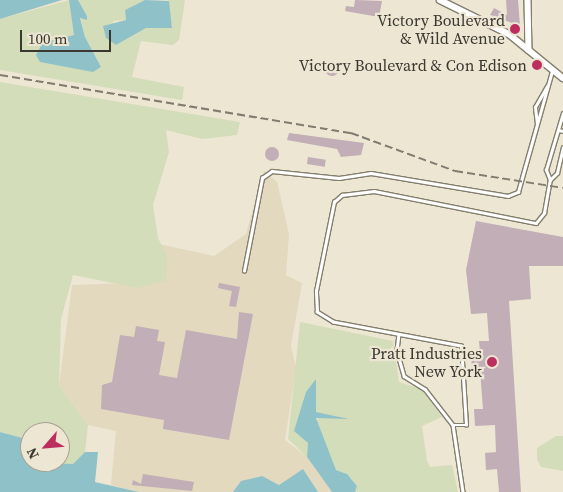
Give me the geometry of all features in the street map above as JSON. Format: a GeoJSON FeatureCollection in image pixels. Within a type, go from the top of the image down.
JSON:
{"type":"FeatureCollection","features":[{"type":"Feature","properties":{"kind":"street"},"geometry":{"type":"LineString","coordinates":[[440,0],[492,24],[529,50],[563,78]]}},
{"type":"Feature","properties":{"kind":"street"},"geometry":{"type":"LineString","coordinates":[[528,0],[529,50]]}},
{"type":"Feature","properties":{"kind":"lane"},"geometry":{"type":"LineString","coordinates":[[244,271],[266,174],[338,178],[371,173],[508,196],[519,190],[553,70]]}},
{"type":"Feature","properties":{"kind":"lane"},"geometry":{"type":"LineString","coordinates":[[537,126],[535,107],[549,85]]}},
{"type":"Feature","properties":{"kind":"lane"},"geometry":{"type":"LineString","coordinates":[[453,425],[466,425],[461,346],[333,322],[316,309],[329,212],[338,197],[374,191],[536,224],[544,213],[550,180],[546,170],[563,113]]}},
{"type":"Feature","properties":{"kind":"lane"},"geometry":{"type":"LineString","coordinates":[[558,130],[563,131]]}},
{"type":"Feature","properties":{"kind":"lane"},"geometry":{"type":"LineString","coordinates":[[550,180],[557,173],[563,148]]}},
{"type":"Feature","properties":{"kind":"lane"},"geometry":{"type":"LineString","coordinates":[[399,334],[400,371],[426,389],[453,425],[463,492]]}},
{"type":"Feature","properties":{"kind":"shaded area"},"geometry":{"type":"Polygon","coordinates":[[[264,171],[277,182],[289,234],[286,275],[302,283],[291,346],[296,367],[285,440],[307,457],[332,492],[318,492],[303,470],[279,485],[261,476],[233,492],[139,492],[111,485],[116,431],[88,425],[59,385],[72,285],[159,282],[159,244],[214,256],[246,234],[264,171]]]}},
{"type":"Feature","properties":{"kind":"green space"},"geometry":{"type":"Polygon","coordinates":[[[69,0],[75,35],[43,42],[40,62],[101,67],[85,37],[80,17],[87,16],[78,0],[145,0],[125,10],[126,20],[113,21],[116,45],[146,28],[172,28],[168,0],[185,0],[179,40],[173,45],[141,41],[132,77],[184,87],[182,100],[0,70],[0,19],[69,0]]]}},
{"type":"Feature","properties":{"kind":"green space"},"geometry":{"type":"Polygon","coordinates":[[[0,82],[240,122],[237,135],[202,139],[166,130],[169,152],[153,205],[158,238],[167,256],[166,280],[138,288],[73,275],[61,319],[59,385],[88,425],[85,452],[74,464],[70,465],[70,422],[20,422],[20,437],[0,432],[0,82]]]}},
{"type":"Feature","properties":{"kind":"green space"},"geometry":{"type":"Polygon","coordinates":[[[300,322],[393,341],[399,382],[421,389],[442,417],[422,426],[427,461],[430,467],[452,465],[458,492],[355,492],[357,486],[347,474],[336,470],[316,422],[319,417],[343,418],[316,412],[316,379],[307,457],[288,439],[300,322]]]}},
{"type":"Feature","properties":{"kind":"green space"},"geometry":{"type":"Polygon","coordinates":[[[556,436],[563,436],[563,471],[541,467],[537,459],[537,448],[556,436]]]}},
{"type":"Feature","properties":{"kind":"water"},"geometry":{"type":"Polygon","coordinates":[[[0,0],[62,0],[0,19],[0,0]]]}},
{"type":"Feature","properties":{"kind":"water"},"geometry":{"type":"Polygon","coordinates":[[[69,0],[78,0],[87,16],[87,20],[80,18],[85,37],[101,67],[93,72],[40,62],[36,55],[43,42],[74,35],[69,0]]]}},
{"type":"Feature","properties":{"kind":"water"},"geometry":{"type":"Polygon","coordinates":[[[145,0],[169,1],[172,28],[146,28],[116,45],[106,38],[103,26],[126,20],[125,10],[145,0]]]}},
{"type":"Feature","properties":{"kind":"water"},"geometry":{"type":"Polygon","coordinates":[[[316,379],[316,412],[349,419],[316,418],[336,470],[347,474],[357,486],[355,492],[332,492],[307,457],[308,443],[294,431],[306,392],[316,379]]]}},
{"type":"Feature","properties":{"kind":"water"},"geometry":{"type":"Polygon","coordinates":[[[0,432],[20,437],[20,472],[70,472],[70,464],[73,464],[85,452],[98,452],[95,482],[139,492],[0,492],[0,432]]]}},
{"type":"Feature","properties":{"kind":"water"},"geometry":{"type":"Polygon","coordinates":[[[303,469],[318,492],[233,492],[241,481],[262,476],[279,485],[303,469]]]}},
{"type":"Feature","properties":{"kind":"building"},"geometry":{"type":"Polygon","coordinates":[[[355,0],[382,1],[379,17],[345,11],[346,6],[354,7],[355,0]]]}},
{"type":"Feature","properties":{"kind":"building"},"geometry":{"type":"Polygon","coordinates":[[[506,0],[518,0],[520,26],[490,15],[494,8],[507,15],[506,0]]]}},
{"type":"Feature","properties":{"kind":"building"},"geometry":{"type":"Polygon","coordinates":[[[332,62],[337,64],[339,69],[337,74],[332,76],[327,74],[325,69],[327,64],[332,62]]]}},
{"type":"Feature","properties":{"kind":"building"},"geometry":{"type":"Polygon","coordinates":[[[289,133],[364,143],[361,155],[341,157],[337,149],[287,140],[289,133]]]}},
{"type":"Feature","properties":{"kind":"building"},"geometry":{"type":"Polygon","coordinates":[[[272,147],[277,149],[279,154],[277,159],[272,161],[267,159],[265,154],[267,149],[272,147]]]}},
{"type":"Feature","properties":{"kind":"building"},"geometry":{"type":"Polygon","coordinates":[[[308,157],[326,160],[325,167],[307,164],[308,157]]]}},
{"type":"Feature","properties":{"kind":"building","name":"Pratt Industries New York"},"geometry":{"type":"Polygon","coordinates":[[[476,221],[563,237],[563,266],[529,266],[531,299],[509,301],[521,492],[499,492],[497,469],[486,470],[485,453],[496,452],[495,425],[475,426],[474,409],[483,409],[480,370],[472,371],[471,354],[480,353],[479,341],[489,341],[487,313],[471,314],[466,270],[476,221]]]}},
{"type":"Feature","properties":{"kind":"building"},"geometry":{"type":"Polygon","coordinates":[[[219,283],[240,287],[236,307],[229,306],[232,291],[218,288],[219,283]]]}},
{"type":"Feature","properties":{"kind":"building"},"geometry":{"type":"Polygon","coordinates":[[[239,312],[253,314],[229,440],[163,429],[164,420],[101,409],[102,385],[112,382],[120,335],[134,337],[136,326],[159,330],[157,341],[165,342],[159,375],[177,378],[186,330],[237,339],[239,312]]]}},
{"type":"Feature","properties":{"kind":"building"},"geometry":{"type":"Polygon","coordinates":[[[143,474],[194,482],[192,491],[132,485],[133,480],[141,484],[143,474]]]}},
{"type":"Feature","properties":{"kind":"railway"},"geometry":{"type":"LineString","coordinates":[[0,75],[351,133],[455,171],[563,188]]}},
{"type":"Feature","properties":{"kind":"place","name":"Victory Boulevard & Wild Avenue"},"geometry":{"type":"Point","coordinates":[515,29]}},
{"type":"Feature","properties":{"kind":"place","name":"Victory Boulevard & Con Edison"},"geometry":{"type":"Point","coordinates":[537,65]}},
{"type":"Feature","properties":{"kind":"place","name":"Pratt Industries New York"},"geometry":{"type":"Point","coordinates":[492,362]}}]}
